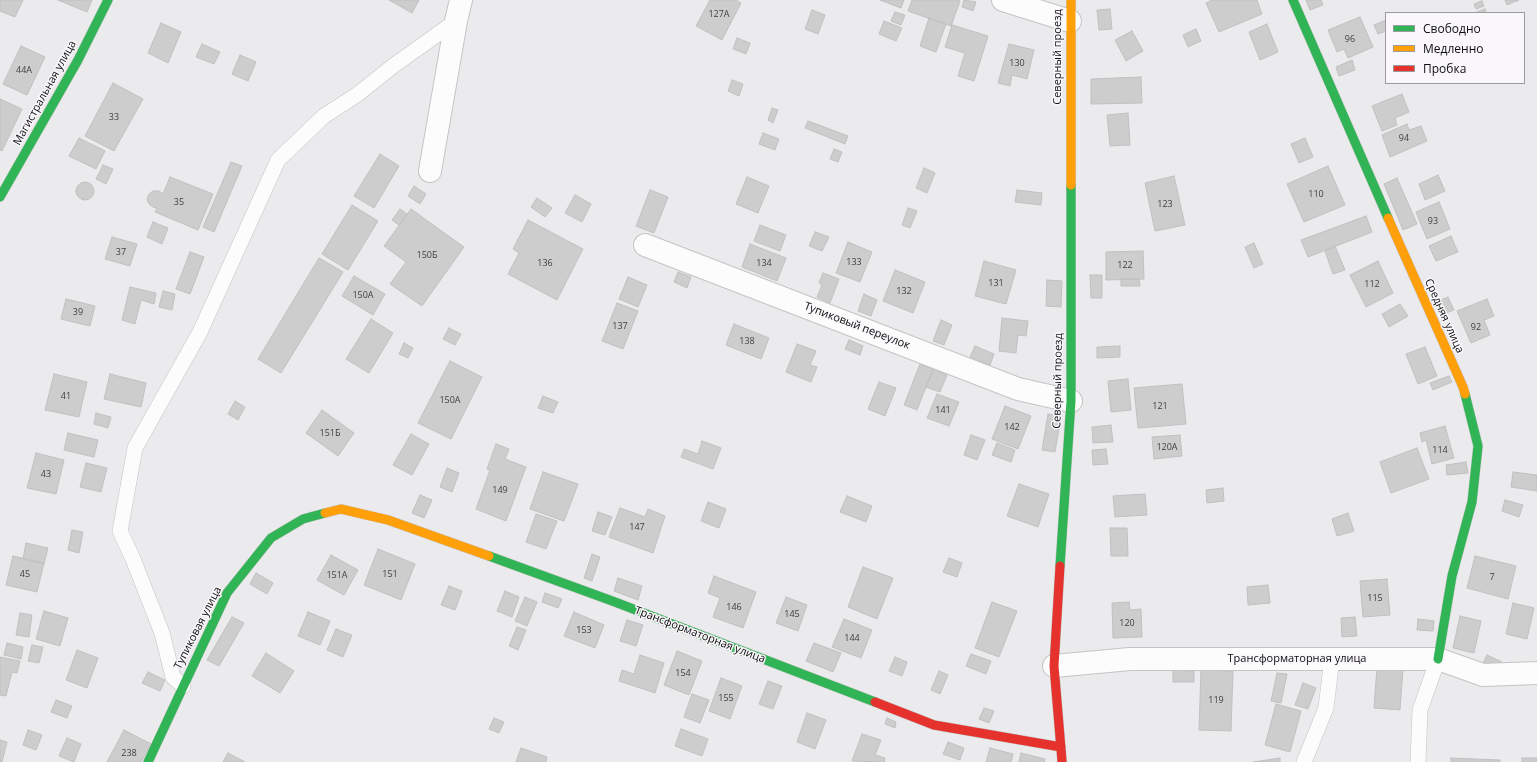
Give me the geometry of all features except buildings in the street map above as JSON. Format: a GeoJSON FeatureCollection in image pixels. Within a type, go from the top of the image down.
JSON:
{"type":"FeatureCollection","features":[{"type":"Feature","properties":{"kind":"street","name":"Магистральная улица"},"geometry":{"type":"LineString","coordinates":[[0,197],[78,60],[108,0]]}},
{"type":"Feature","properties":{"kind":"street"},"geometry":{"type":"LineString","coordinates":[[430,171],[461,0]]}},
{"type":"Feature","properties":{"kind":"street"},"geometry":{"type":"LineString","coordinates":[[1003,0],[1070,22]]}},
{"type":"Feature","properties":{"kind":"street","name":"Северный проезд"},"geometry":{"type":"LineString","coordinates":[[1062,762],[1054,666],[1071,401],[1070,0]]}},
{"type":"Feature","properties":{"kind":"street","name":"Средняя улица"},"geometry":{"type":"LineString","coordinates":[[1293,0],[1358,152],[1463,388],[1478,446],[1472,502],[1452,576],[1438,659]]}},
{"type":"Feature","properties":{"kind":"street","name":"Тупиковый переулок"},"geometry":{"type":"LineString","coordinates":[[644,244],[1018,389],[1071,401]]}},
{"type":"Feature","properties":{"kind":"street","name":"Трансформаторная улица"},"geometry":{"type":"LineString","coordinates":[[341,509],[388,520],[607,599],[934,725],[1061,748]]}},
{"type":"Feature","properties":{"kind":"street","name":"Тупиковая улица"},"geometry":{"type":"LineString","coordinates":[[148,762],[227,593],[271,538],[303,518],[341,509]]}},
{"type":"Feature","properties":{"kind":"street","name":"Трансформаторная улица"},"geometry":{"type":"LineString","coordinates":[[1054,666],[1130,659],[1438,659],[1483,675],[1537,673]]}},
{"type":"Feature","properties":{"kind":"lane"},"geometry":{"type":"LineString","coordinates":[[183,686],[173,677],[162,633],[134,559],[120,531],[135,448],[200,332],[278,160],[324,116],[358,94],[393,66],[456,21]]}},
{"type":"Feature","properties":{"kind":"lane"},"geometry":{"type":"LineString","coordinates":[[1304,762],[1326,708],[1332,658]]}},
{"type":"Feature","properties":{"kind":"lane"},"geometry":{"type":"LineString","coordinates":[[1418,762],[1420,710],[1438,659]]}},
{"type":"Feature","properties":{"kind":"traffic: fast"},"geometry":{"type":"LineString","coordinates":[[0,197],[78,60],[108,0]]}},
{"type":"Feature","properties":{"kind":"traffic: fast"},"geometry":{"type":"LineString","coordinates":[[1293,0],[1388,218]]}},
{"type":"Feature","properties":{"kind":"traffic: fast"},"geometry":{"type":"LineString","coordinates":[[1060,566],[1071,401],[1071,185]]}},
{"type":"Feature","properties":{"kind":"traffic: fast"},"geometry":{"type":"LineString","coordinates":[[1438,659],[1452,576],[1472,502],[1478,446],[1465,394]]}},
{"type":"Feature","properties":{"kind":"traffic: fast"},"geometry":{"type":"LineString","coordinates":[[148,762],[227,593],[271,538],[303,519],[325,513]]}},
{"type":"Feature","properties":{"kind":"traffic: fast"},"geometry":{"type":"LineString","coordinates":[[489,556],[615,602],[875,702]]}},
{"type":"Feature","properties":{"kind":"traffic: slow"},"geometry":{"type":"LineString","coordinates":[[1071,0],[1071,185]]}},
{"type":"Feature","properties":{"kind":"traffic: slow"},"geometry":{"type":"LineString","coordinates":[[1388,218],[1465,394]]}},
{"type":"Feature","properties":{"kind":"traffic: slow"},"geometry":{"type":"LineString","coordinates":[[325,513],[341,509],[388,520],[489,556]]}},
{"type":"Feature","properties":{"kind":"traffic: jam"},"geometry":{"type":"LineString","coordinates":[[1060,566],[1054,666],[1062,761]]}},
{"type":"Feature","properties":{"kind":"traffic: jam"},"geometry":{"type":"LineString","coordinates":[[875,702],[934,725],[1061,747]]}}]}
